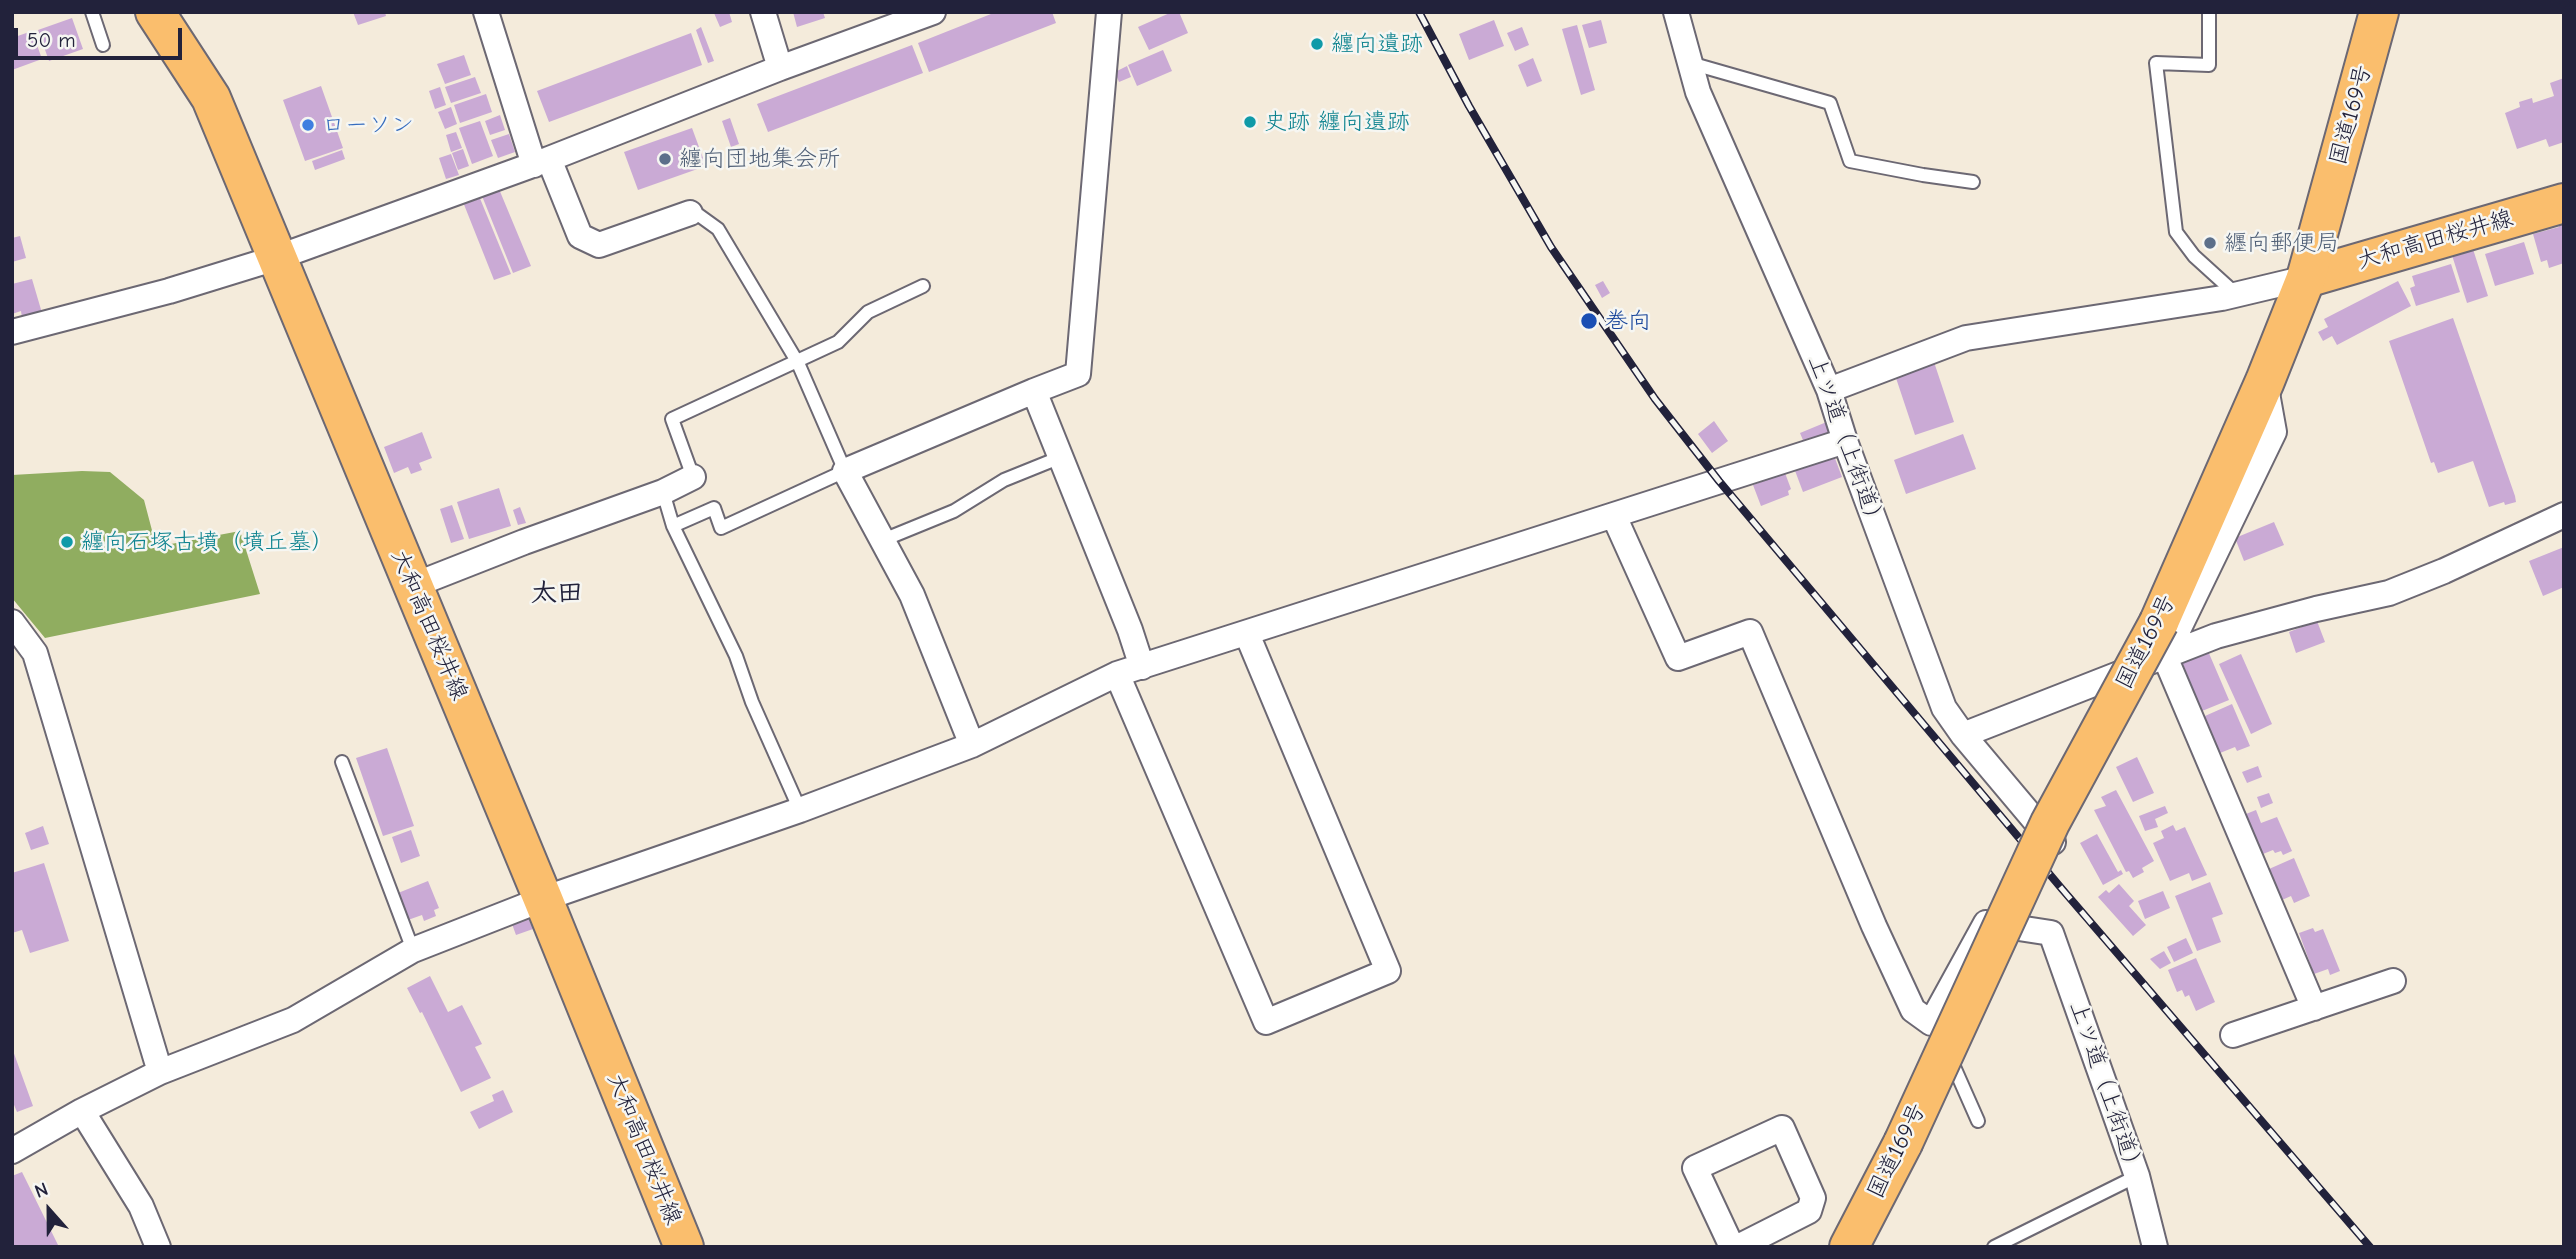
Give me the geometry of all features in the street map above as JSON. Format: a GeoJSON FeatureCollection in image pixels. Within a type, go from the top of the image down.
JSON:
{"type":"FeatureCollection","features":[{"type":"Feature","properties":{"kind":"main road","name":"大和高田桜井線"},"geometry":{"type":"LineString","coordinates":[[155,12],[211,98],[253,179],[276,258],[543,899],[684,1247]]}},
{"type":"Feature","properties":{"kind":"main road","name":"国道169号"},"geometry":{"type":"LineString","coordinates":[[1849,1247],[1903,1143],[2050,823],[2162,640],[2306,278],[2379,12]]}},
{"type":"Feature","properties":{"kind":"main road","name":"大和高田桜井線"},"geometry":{"type":"LineString","coordinates":[[2306,278],[2564,203]]}},
{"type":"Feature","properties":{"kind":"street"},"geometry":{"type":"LineString","coordinates":[[486,12],[541,162],[580,236],[599,245],[690,214]]}},
{"type":"Feature","properties":{"kind":"street"},"geometry":{"type":"LineString","coordinates":[[763,12],[780,68]]}},
{"type":"Feature","properties":{"kind":"street"},"geometry":{"type":"LineString","coordinates":[[12,332],[169,291],[276,258],[331,231],[541,162],[780,68],[933,12]]}},
{"type":"Feature","properties":{"kind":"street"},"geometry":{"type":"LineString","coordinates":[[972,745],[912,595],[845,471],[1078,374],[1109,12]]}},
{"type":"Feature","properties":{"kind":"street","name":"上ツ道（上街道）"},"geometry":{"type":"LineString","coordinates":[[1675,12],[1698,92],[1829,390],[1845,441],[1944,708],[1963,736],[2059,849]]}},
{"type":"Feature","properties":{"kind":"street"},"geometry":{"type":"LineString","coordinates":[[1829,390],[1966,338],[2237,295],[2306,278]]}},
{"type":"Feature","properties":{"kind":"street"},"geometry":{"type":"LineString","coordinates":[[1034,391],[1130,630],[1142,667]]}},
{"type":"Feature","properties":{"kind":"street"},"geometry":{"type":"LineString","coordinates":[[12,1152],[82,1111],[160,1072],[293,1020],[413,950],[543,899],[800,810],[972,745],[1117,674],[1845,441]]}},
{"type":"Feature","properties":{"kind":"street"},"geometry":{"type":"LineString","coordinates":[[412,586],[663,492],[693,477]]}},
{"type":"Feature","properties":{"kind":"street"},"geometry":{"type":"LineString","coordinates":[[1963,736],[2162,640],[2216,636],[2389,593],[2444,571],[2564,515]]}},
{"type":"Feature","properties":{"kind":"street"},"geometry":{"type":"LineString","coordinates":[[1614,516],[1678,658],[1749,632],[1901,986],[1913,1010],[1931,1023]]}},
{"type":"Feature","properties":{"kind":"street"},"geometry":{"type":"LineString","coordinates":[[12,622],[35,653],[92,852],[160,1072]]}},
{"type":"Feature","properties":{"kind":"street"},"geometry":{"type":"LineString","coordinates":[[1117,674],[1266,1022],[1388,971],[1247,634]]}},
{"type":"Feature","properties":{"kind":"street"},"geometry":{"type":"LineString","coordinates":[[2162,640],[2314,1008]]}},
{"type":"Feature","properties":{"kind":"street","name":"上ツ道（上街道）"},"geometry":{"type":"LineString","coordinates":[[1931,1023],[1986,923],[2051,933],[2137,1176],[2155,1247]]}},
{"type":"Feature","properties":{"kind":"street"},"geometry":{"type":"LineString","coordinates":[[2233,1035],[2393,981]]}},
{"type":"Feature","properties":{"kind":"street"},"geometry":{"type":"LineString","coordinates":[[82,1111],[141,1206],[158,1247]]}},
{"type":"Feature","properties":{"kind":"street"},"geometry":{"type":"LineString","coordinates":[[1732,1247],[1695,1168],[1782,1128],[1813,1198],[1809,1211],[1738,1247]]}},
{"type":"Feature","properties":{"kind":"lane"},"geometry":{"type":"LineString","coordinates":[[92,12],[103,45]]}},
{"type":"Feature","properties":{"kind":"lane"},"geometry":{"type":"LineString","coordinates":[[2209,12],[2209,65],[2156,63],[2176,232],[2194,256],[2237,295]]}},
{"type":"Feature","properties":{"kind":"lane"},"geometry":{"type":"LineString","coordinates":[[1690,63],[1830,103],[1850,161],[1923,176],[1973,182]]}},
{"type":"Feature","properties":{"kind":"lane"},"geometry":{"type":"LineString","coordinates":[[673,526],[714,508],[721,528],[845,471],[798,363],[718,229],[700,216],[690,214]]}},
{"type":"Feature","properties":{"kind":"lane"},"geometry":{"type":"LineString","coordinates":[[693,477],[672,419],[798,363],[838,342],[868,312],[923,286]]}},
{"type":"Feature","properties":{"kind":"lane"},"geometry":{"type":"LineString","coordinates":[[883,540],[954,511],[1004,480],[1061,457]]}},
{"type":"Feature","properties":{"kind":"lane"},"geometry":{"type":"LineString","coordinates":[[663,492],[673,526],[736,656],[752,702],[800,810]]}},
{"type":"Feature","properties":{"kind":"lane"},"geometry":{"type":"LineString","coordinates":[[342,762],[413,950]]}},
{"type":"Feature","properties":{"kind":"lane"},"geometry":{"type":"LineString","coordinates":[[1931,1023],[1978,1121]]}},
{"type":"Feature","properties":{"kind":"lane"},"geometry":{"type":"LineString","coordinates":[[1994,1247],[2137,1176]]}},
{"type":"Feature","properties":{"kind":"green space"},"geometry":{"type":"Polygon","coordinates":[[[110,472],[144,500],[154,538],[171,544],[240,531],[260,594],[45,638],[12,598],[12,475],[110,472]]]}},
{"type":"Feature","properties":{"kind":"building"},"geometry":{"type":"Polygon","coordinates":[[[353,12],[385,12],[386,16],[358,25],[353,12]]]}},
{"type":"Feature","properties":{"kind":"building"},"geometry":{"type":"Polygon","coordinates":[[[729,12],[732,22],[720,27],[714,13],[729,12]]]}},
{"type":"Feature","properties":{"kind":"building"},"geometry":{"type":"Polygon","coordinates":[[[793,12],[823,12],[825,18],[797,27],[793,12]]]}},
{"type":"Feature","properties":{"kind":"building"},"geometry":{"type":"Polygon","coordinates":[[[996,12],[1052,12],[1056,23],[929,72],[918,43],[996,12]]]}},
{"type":"Feature","properties":{"kind":"building"},"geometry":{"type":"Polygon","coordinates":[[[1172,12],[1179,12],[1188,33],[1149,50],[1138,27],[1172,12]]]}},
{"type":"Feature","properties":{"kind":"building"},"geometry":{"type":"Polygon","coordinates":[[[72,18],[83,49],[49,61],[38,30],[72,18]]]}},
{"type":"Feature","properties":{"kind":"building"},"geometry":{"type":"Polygon","coordinates":[[[1494,20],[1504,46],[1469,60],[1459,34],[1494,20]]]}},
{"type":"Feature","properties":{"kind":"building"},"geometry":{"type":"Polygon","coordinates":[[[1601,20],[1607,43],[1589,48],[1582,25],[1601,20]]]}},
{"type":"Feature","properties":{"kind":"building"},"geometry":{"type":"Polygon","coordinates":[[[1577,25],[1595,90],[1581,95],[1562,29],[1577,25]]]}},
{"type":"Feature","properties":{"kind":"building"},"geometry":{"type":"Polygon","coordinates":[[[701,27],[714,61],[708,63],[696,30],[701,27]]]}},
{"type":"Feature","properties":{"kind":"building"},"geometry":{"type":"Polygon","coordinates":[[[1522,27],[1529,45],[1515,51],[1507,33],[1522,27]]]}},
{"type":"Feature","properties":{"kind":"building"},"geometry":{"type":"Polygon","coordinates":[[[32,31],[42,59],[12,70],[12,38],[32,31]]]}},
{"type":"Feature","properties":{"kind":"building"},"geometry":{"type":"Polygon","coordinates":[[[691,33],[702,65],[549,122],[537,91],[691,33]]]}},
{"type":"Feature","properties":{"kind":"building"},"geometry":{"type":"Polygon","coordinates":[[[912,45],[923,73],[768,132],[757,104],[912,45]]]}},
{"type":"Feature","properties":{"kind":"building"},"geometry":{"type":"Polygon","coordinates":[[[1163,50],[1172,71],[1137,86],[1128,65],[1163,50]]]}},
{"type":"Feature","properties":{"kind":"building"},"geometry":{"type":"Polygon","coordinates":[[[464,55],[471,75],[445,84],[437,64],[464,55]]]}},
{"type":"Feature","properties":{"kind":"building"},"geometry":{"type":"Polygon","coordinates":[[[1533,58],[1542,81],[1527,87],[1518,65],[1533,58]]]}},
{"type":"Feature","properties":{"kind":"building"},"geometry":{"type":"Polygon","coordinates":[[[1127,66],[1131,77],[1119,82],[1115,72],[1127,66]]]}},
{"type":"Feature","properties":{"kind":"building"},"geometry":{"type":"Polygon","coordinates":[[[475,77],[481,93],[451,103],[445,87],[475,77]]]}},
{"type":"Feature","properties":{"kind":"building"},"geometry":{"type":"Polygon","coordinates":[[[2564,78],[2564,142],[2549,147],[2546,139],[2517,149],[2505,113],[2520,107],[2519,102],[2532,98],[2533,103],[2554,96],[2550,83],[2564,78]]]}},
{"type":"Feature","properties":{"kind":"building"},"geometry":{"type":"Polygon","coordinates":[[[321,86],[343,148],[305,161],[283,100],[321,86]]]}},
{"type":"Feature","properties":{"kind":"building"},"geometry":{"type":"Polygon","coordinates":[[[440,87],[446,105],[435,109],[429,91],[440,87]]]}},
{"type":"Feature","properties":{"kind":"building"},"geometry":{"type":"Polygon","coordinates":[[[486,94],[492,112],[460,123],[454,105],[486,94]]]}},
{"type":"Feature","properties":{"kind":"building"},"geometry":{"type":"Polygon","coordinates":[[[451,107],[457,124],[445,129],[438,112],[451,107]]]}},
{"type":"Feature","properties":{"kind":"building"},"geometry":{"type":"Polygon","coordinates":[[[500,115],[505,130],[490,135],[485,121],[500,115]]]}},
{"type":"Feature","properties":{"kind":"building"},"geometry":{"type":"Polygon","coordinates":[[[730,118],[739,144],[731,147],[722,121],[730,118]]]}},
{"type":"Feature","properties":{"kind":"building"},"geometry":{"type":"Polygon","coordinates":[[[480,121],[493,156],[472,164],[459,128],[480,121]]]}},
{"type":"Feature","properties":{"kind":"building","name":"纏向団地集会所"},"geometry":{"type":"Polygon","coordinates":[[[692,128],[706,166],[638,190],[624,152],[692,128]]]}},
{"type":"Feature","properties":{"kind":"building"},"geometry":{"type":"Polygon","coordinates":[[[456,132],[462,148],[451,152],[446,135],[456,132]]]}},
{"type":"Feature","properties":{"kind":"building"},"geometry":{"type":"Polygon","coordinates":[[[509,134],[515,152],[498,158],[491,140],[509,134]]]}},
{"type":"Feature","properties":{"kind":"building"},"geometry":{"type":"Polygon","coordinates":[[[463,149],[469,166],[458,170],[452,153],[463,149]]]}},
{"type":"Feature","properties":{"kind":"building"},"geometry":{"type":"Polygon","coordinates":[[[342,150],[345,159],[315,170],[312,161],[342,150]]]}},
{"type":"Feature","properties":{"kind":"building"},"geometry":{"type":"Polygon","coordinates":[[[451,154],[459,175],[446,179],[439,158],[451,154]]]}},
{"type":"Feature","properties":{"kind":"building"},"geometry":{"type":"Polygon","coordinates":[[[499,189],[531,266],[513,273],[482,196],[499,189]]]}},
{"type":"Feature","properties":{"kind":"building"},"geometry":{"type":"Polygon","coordinates":[[[479,196],[511,274],[494,280],[463,202],[479,196]]]}},
{"type":"Feature","properties":{"kind":"building"},"geometry":{"type":"Polygon","coordinates":[[[2564,213],[2564,263],[2549,268],[2547,260],[2541,262],[2533,234],[2559,227],[2556,216],[2564,213]]]}},
{"type":"Feature","properties":{"kind":"building"},"geometry":{"type":"Polygon","coordinates":[[[20,236],[26,258],[12,262],[12,238],[20,236]]]}},
{"type":"Feature","properties":{"kind":"building"},"geometry":{"type":"Polygon","coordinates":[[[2524,242],[2534,274],[2495,286],[2485,254],[2524,242]]]}},
{"type":"Feature","properties":{"kind":"building"},"geometry":{"type":"Polygon","coordinates":[[[2472,246],[2488,296],[2467,303],[2451,252],[2472,246]]]}},
{"type":"Feature","properties":{"kind":"building"},"geometry":{"type":"Polygon","coordinates":[[[2451,264],[2460,292],[2416,306],[2410,288],[2415,286],[2412,276],[2451,264]]]}},
{"type":"Feature","properties":{"kind":"building"},"geometry":{"type":"Polygon","coordinates":[[[32,279],[42,313],[22,318],[21,311],[12,314],[12,284],[32,279]]]}},
{"type":"Feature","properties":{"kind":"building"},"geometry":{"type":"Polygon","coordinates":[[[1603,281],[1610,293],[1602,298],[1595,285],[1603,281]]]}},
{"type":"Feature","properties":{"kind":"building"},"geometry":{"type":"Polygon","coordinates":[[[2398,281],[2411,306],[2337,345],[2332,336],[2323,341],[2318,332],[2328,327],[2324,319],[2398,281]]]}},
{"type":"Feature","properties":{"kind":"building"},"geometry":{"type":"Polygon","coordinates":[[[2453,318],[2516,502],[2505,505],[2504,502],[2489,507],[2473,461],[2438,473],[2434,462],[2431,463],[2389,341],[2453,318]]]}},
{"type":"Feature","properties":{"kind":"building"},"geometry":{"type":"Polygon","coordinates":[[[1934,362],[1954,422],[1915,435],[1895,375],[1934,362]]]}},
{"type":"Feature","properties":{"kind":"building"},"geometry":{"type":"Polygon","coordinates":[[[1714,421],[1728,441],[1712,453],[1698,434],[1714,421]]]}},
{"type":"Feature","properties":{"kind":"building"},"geometry":{"type":"Polygon","coordinates":[[[1829,421],[1834,434],[1805,445],[1800,433],[1829,421]]]}},
{"type":"Feature","properties":{"kind":"building"},"geometry":{"type":"Polygon","coordinates":[[[422,432],[432,458],[419,463],[422,470],[411,474],[408,467],[394,473],[384,447],[422,432]]]}},
{"type":"Feature","properties":{"kind":"building"},"geometry":{"type":"Polygon","coordinates":[[[1963,434],[1976,469],[1906,494],[1894,460],[1963,434]]]}},
{"type":"Feature","properties":{"kind":"building"},"geometry":{"type":"Polygon","coordinates":[[[1833,453],[1842,477],[1803,492],[1794,468],[1833,453]]]}},
{"type":"Feature","properties":{"kind":"building"},"geometry":{"type":"Polygon","coordinates":[[[1785,473],[1791,489],[1788,491],[1789,495],[1761,506],[1753,485],[1785,473]]]}},
{"type":"Feature","properties":{"kind":"building"},"geometry":{"type":"Polygon","coordinates":[[[499,488],[511,526],[469,539],[457,502],[499,488]]]}},
{"type":"Feature","properties":{"kind":"building"},"geometry":{"type":"Polygon","coordinates":[[[452,505],[464,539],[451,543],[440,509],[452,505]]]}},
{"type":"Feature","properties":{"kind":"building"},"geometry":{"type":"Polygon","coordinates":[[[520,507],[526,523],[518,525],[513,510],[520,507]]]}},
{"type":"Feature","properties":{"kind":"building"},"geometry":{"type":"Polygon","coordinates":[[[2274,522],[2284,545],[2244,561],[2235,538],[2274,522]]]}},
{"type":"Feature","properties":{"kind":"building"},"geometry":{"type":"Polygon","coordinates":[[[2564,547],[2564,587],[2543,596],[2529,561],[2564,547]]]}},
{"type":"Feature","properties":{"kind":"building"},"geometry":{"type":"Polygon","coordinates":[[[2317,621],[2325,642],[2296,653],[2289,632],[2317,621]]]}},
{"type":"Feature","properties":{"kind":"building"},"geometry":{"type":"Polygon","coordinates":[[[2208,651],[2229,700],[2202,711],[2182,662],[2208,651]]]}},
{"type":"Feature","properties":{"kind":"building"},"geometry":{"type":"Polygon","coordinates":[[[2241,654],[2272,724],[2251,734],[2219,664],[2241,654]]]}},
{"type":"Feature","properties":{"kind":"building"},"geometry":{"type":"Polygon","coordinates":[[[2232,704],[2250,746],[2237,751],[2235,747],[2220,753],[2205,716],[2232,704]]]}},
{"type":"Feature","properties":{"kind":"building"},"geometry":{"type":"Polygon","coordinates":[[[387,748],[414,826],[383,836],[356,758],[387,748]]]}},
{"type":"Feature","properties":{"kind":"building"},"geometry":{"type":"Polygon","coordinates":[[[2137,757],[2154,793],[2133,802],[2116,767],[2137,757]]]}},
{"type":"Feature","properties":{"kind":"building"},"geometry":{"type":"Polygon","coordinates":[[[2258,766],[2262,777],[2247,783],[2242,772],[2258,766]]]}},
{"type":"Feature","properties":{"kind":"building"},"geometry":{"type":"Polygon","coordinates":[[[2116,790],[2154,861],[2142,868],[2144,872],[2133,878],[2129,871],[2126,872],[2094,810],[2106,806],[2101,797],[2116,790]]]}},
{"type":"Feature","properties":{"kind":"building"},"geometry":{"type":"Polygon","coordinates":[[[2269,793],[2273,803],[2261,808],[2257,797],[2269,793]]]}},
{"type":"Feature","properties":{"kind":"building"},"geometry":{"type":"Polygon","coordinates":[[[2165,806],[2168,813],[2155,819],[2158,827],[2145,831],[2139,816],[2165,806]]]}},
{"type":"Feature","properties":{"kind":"building"},"geometry":{"type":"Polygon","coordinates":[[[2256,810],[2261,823],[2277,817],[2292,851],[2283,855],[2281,851],[2275,853],[2273,850],[2263,854],[2246,814],[2256,810]]]}},
{"type":"Feature","properties":{"kind":"building"},"geometry":{"type":"Polygon","coordinates":[[[2173,825],[2176,831],[2185,827],[2207,875],[2192,881],[2189,873],[2170,881],[2153,843],[2164,838],[2161,831],[2173,825]]]}},
{"type":"Feature","properties":{"kind":"building"},"geometry":{"type":"Polygon","coordinates":[[[43,826],[49,844],[31,850],[25,833],[43,826]]]}},
{"type":"Feature","properties":{"kind":"building"},"geometry":{"type":"Polygon","coordinates":[[[411,830],[420,856],[401,863],[392,837],[411,830]]]}},
{"type":"Feature","properties":{"kind":"building"},"geometry":{"type":"Polygon","coordinates":[[[2097,834],[2118,872],[2121,870],[2123,874],[2103,885],[2080,843],[2097,834]]]}},
{"type":"Feature","properties":{"kind":"building"},"geometry":{"type":"Polygon","coordinates":[[[2294,858],[2310,896],[2294,903],[2291,896],[2282,900],[2269,869],[2294,858]]]}},
{"type":"Feature","properties":{"kind":"building"},"geometry":{"type":"Polygon","coordinates":[[[44,863],[69,941],[30,953],[22,930],[12,933],[12,873],[44,863]]]}},
{"type":"Feature","properties":{"kind":"building"},"geometry":{"type":"Polygon","coordinates":[[[428,881],[439,908],[434,910],[436,916],[424,921],[422,915],[408,920],[398,893],[428,881]]]}},
{"type":"Feature","properties":{"kind":"building"},"geometry":{"type":"Polygon","coordinates":[[[2210,882],[2223,914],[2212,918],[2221,942],[2197,951],[2175,896],[2210,882]]]}},
{"type":"Feature","properties":{"kind":"building"},"geometry":{"type":"Polygon","coordinates":[[[2119,884],[2134,901],[2129,906],[2146,925],[2133,936],[2098,897],[2106,890],[2109,893],[2119,884]]]}},
{"type":"Feature","properties":{"kind":"building"},"geometry":{"type":"Polygon","coordinates":[[[2163,891],[2170,908],[2145,919],[2138,901],[2163,891]]]}},
{"type":"Feature","properties":{"kind":"building"},"geometry":{"type":"Polygon","coordinates":[[[528,918],[533,929],[516,935],[512,924],[528,918]]]}},
{"type":"Feature","properties":{"kind":"building"},"geometry":{"type":"Polygon","coordinates":[[[2313,928],[2315,932],[2323,929],[2340,971],[2330,975],[2328,969],[2314,974],[2299,933],[2313,928]]]}},
{"type":"Feature","properties":{"kind":"building"},"geometry":{"type":"Polygon","coordinates":[[[2186,938],[2193,953],[2174,962],[2167,947],[2186,938]]]}},
{"type":"Feature","properties":{"kind":"building"},"geometry":{"type":"Polygon","coordinates":[[[2164,951],[2171,963],[2160,969],[2150,959],[2164,951]]]}},
{"type":"Feature","properties":{"kind":"building"},"geometry":{"type":"Polygon","coordinates":[[[2196,958],[2215,1002],[2196,1011],[2189,995],[2185,997],[2182,990],[2177,992],[2168,970],[2196,958]]]}},
{"type":"Feature","properties":{"kind":"building"},"geometry":{"type":"Polygon","coordinates":[[[430,976],[448,1012],[462,1005],[482,1044],[475,1047],[491,1078],[461,1092],[422,1012],[420,1013],[407,988],[430,976]]]}},
{"type":"Feature","properties":{"kind":"building"},"geometry":{"type":"Polygon","coordinates":[[[12,1048],[33,1106],[17,1112],[12,1100],[12,1048]]]}},
{"type":"Feature","properties":{"kind":"building"},"geometry":{"type":"Polygon","coordinates":[[[503,1090],[513,1112],[479,1129],[470,1112],[494,1101],[492,1095],[503,1090]]]}},
{"type":"Feature","properties":{"kind":"building"},"geometry":{"type":"Polygon","coordinates":[[[22,1172],[59,1247],[12,1247],[12,1176],[22,1172]]]}},
{"type":"Feature","properties":{"kind":"railway"},"geometry":{"type":"LineString","coordinates":[[1419,12],[1469,106],[1551,247],[1655,399],[1719,481],[2062,889],[2370,1247]]}},
{"type":"Feature","properties":{"kind":"place","name":"纏向遺跡"},"geometry":{"type":"Point","coordinates":[1317,44]}},
{"type":"Feature","properties":{"kind":"place","name":"史跡 纏向遺跡"},"geometry":{"type":"Point","coordinates":[1250,122]}},
{"type":"Feature","properties":{"kind":"place","name":"ローソン"},"geometry":{"type":"Point","coordinates":[308,125]}},
{"type":"Feature","properties":{"kind":"place","name":"纏向団地集会所"},"geometry":{"type":"Point","coordinates":[665,159]}},
{"type":"Feature","properties":{"kind":"place","name":"纒向郵便局"},"geometry":{"type":"Point","coordinates":[2210,243]}},
{"type":"Feature","properties":{"kind":"place","name":"巻向"},"geometry":{"type":"Point","coordinates":[1589,321]}},
{"type":"Feature","properties":{"kind":"place","name":"纏向石塚古墳（墳丘墓）"},"geometry":{"type":"Point","coordinates":[67,542]}},
{"type":"Feature","properties":{"kind":"district","name":"太田"},"geometry":{"type":"Point","coordinates":[557,594]}}]}
